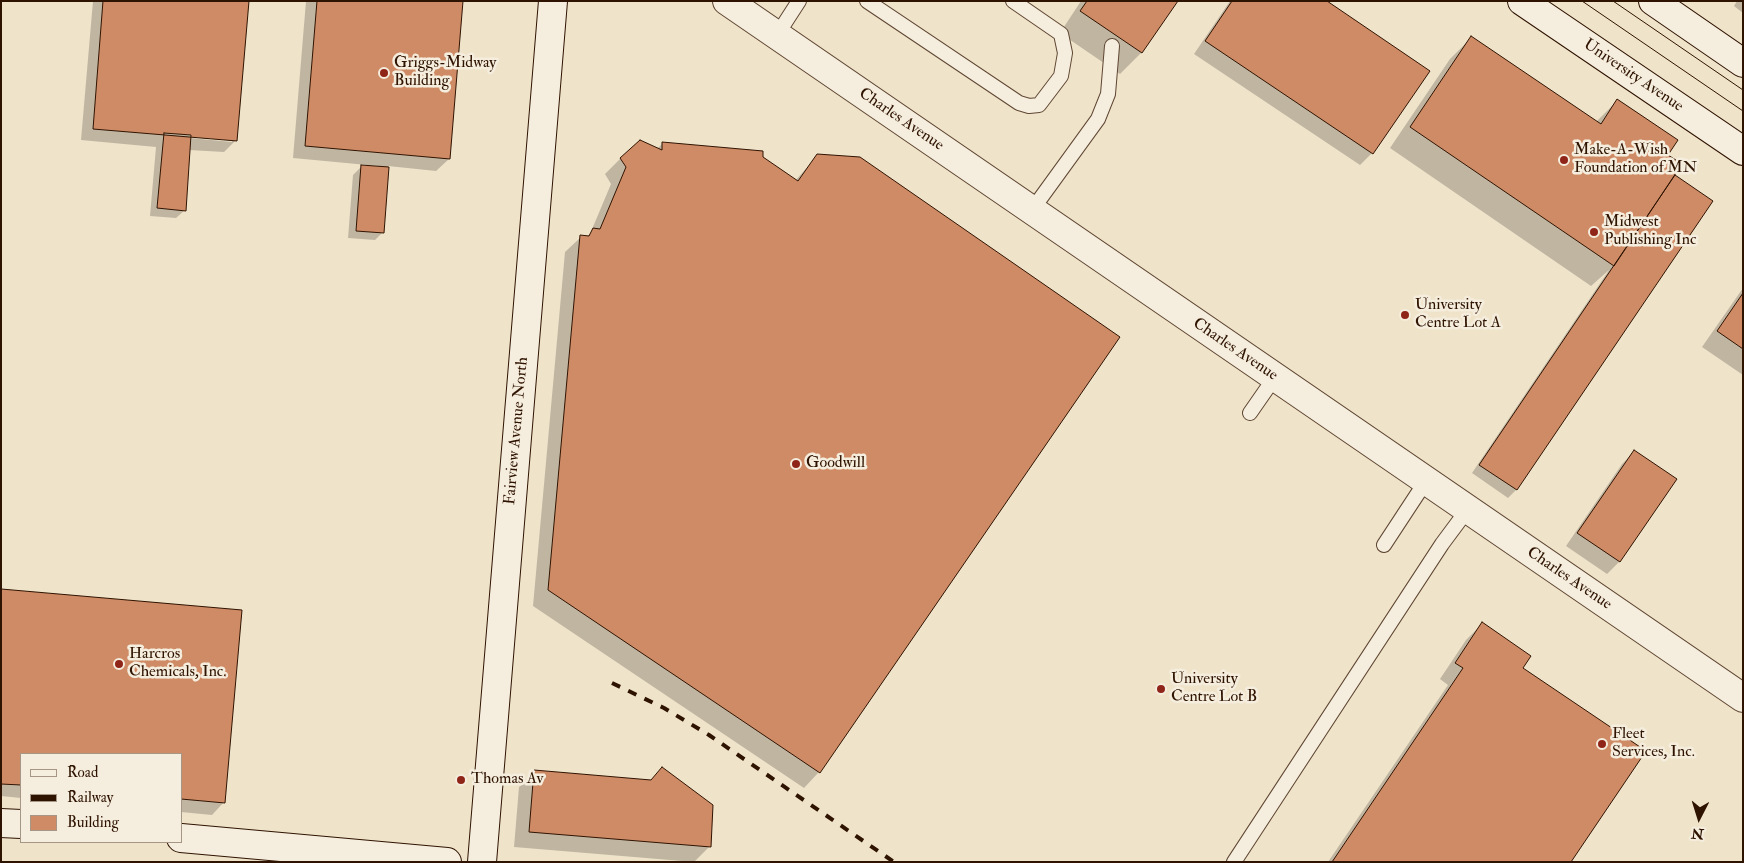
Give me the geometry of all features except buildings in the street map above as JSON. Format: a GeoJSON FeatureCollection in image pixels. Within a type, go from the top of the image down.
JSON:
{"type":"FeatureCollection","features":[{"type":"Feature","properties":{"kind":"street","name":"Fairview Avenue North"},"geometry":{"type":"LineString","coordinates":[[482,862],[553,1]]}},
{"type":"Feature","properties":{"kind":"street","name":"Charles Avenue"},"geometry":{"type":"LineString","coordinates":[[727,1],[1743,698]]}},
{"type":"Feature","properties":{"kind":"street","name":"University Avenue"},"geometry":{"type":"LineString","coordinates":[[1522,1],[1743,151]]}},
{"type":"Feature","properties":{"kind":"street"},"geometry":{"type":"LineString","coordinates":[[1653,1],[1743,63]]}},
{"type":"Feature","properties":{"kind":"street"},"geometry":{"type":"LineString","coordinates":[[1,823],[20,824]]}},
{"type":"Feature","properties":{"kind":"street"},"geometry":{"type":"LineString","coordinates":[[182,838],[447,862]]}},
{"type":"Feature","properties":{"kind":"lane"},"geometry":{"type":"LineString","coordinates":[[778,35],[799,1]]}},
{"type":"Feature","properties":{"kind":"lane"},"geometry":{"type":"LineString","coordinates":[[867,1],[1019,103],[1029,106],[1039,105],[1061,76],[1065,53],[1062,34],[1020,3]]}},
{"type":"Feature","properties":{"kind":"lane"},"geometry":{"type":"LineString","coordinates":[[1032,210],[1098,119],[1108,94],[1112,46]]}},
{"type":"Feature","properties":{"kind":"lane"},"geometry":{"type":"LineString","coordinates":[[1250,413],[1275,377]]}},
{"type":"Feature","properties":{"kind":"lane"},"geometry":{"type":"LineString","coordinates":[[1384,545],[1426,481]]}},
{"type":"Feature","properties":{"kind":"lane"},"geometry":{"type":"LineString","coordinates":[[1234,862],[1442,544],[1468,509]]}},
{"type":"Feature","properties":{"kind":"tram line"},"geometry":{"type":"LineString","coordinates":[[1582,1],[1743,111]]}},
{"type":"Feature","properties":{"kind":"tram line"},"geometry":{"type":"LineString","coordinates":[[1613,1],[1743,90]]}},
{"type":"Feature","properties":{"kind":"railway"},"geometry":{"type":"LineString","coordinates":[[612,683],[664,708],[709,735],[894,862]]}},
{"type":"Feature","properties":{"kind":"place","name":"Griggs-Midway Building"},"geometry":{"type":"Point","coordinates":[384,73]}},
{"type":"Feature","properties":{"kind":"place","name":"Make-A-Wish Foundation of MN"},"geometry":{"type":"Point","coordinates":[1564,160]}},
{"type":"Feature","properties":{"kind":"place","name":"Midwest Publishing Inc"},"geometry":{"type":"Point","coordinates":[1594,232]}},
{"type":"Feature","properties":{"kind":"place","name":"University Centre Lot A"},"geometry":{"type":"Point","coordinates":[1405,315]}},
{"type":"Feature","properties":{"kind":"place","name":"Goodwill"},"geometry":{"type":"Point","coordinates":[796,464]}},
{"type":"Feature","properties":{"kind":"place","name":"Harcros Chemicals, Inc."},"geometry":{"type":"Point","coordinates":[119,664]}},
{"type":"Feature","properties":{"kind":"place","name":"University Centre Lot B"},"geometry":{"type":"Point","coordinates":[1161,689]}},
{"type":"Feature","properties":{"kind":"place","name":"Fleet Services, Inc."},"geometry":{"type":"Point","coordinates":[1602,744]}},
{"type":"Feature","properties":{"kind":"place","name":"Thomas Av"},"geometry":{"type":"Point","coordinates":[461,780]}}]}
